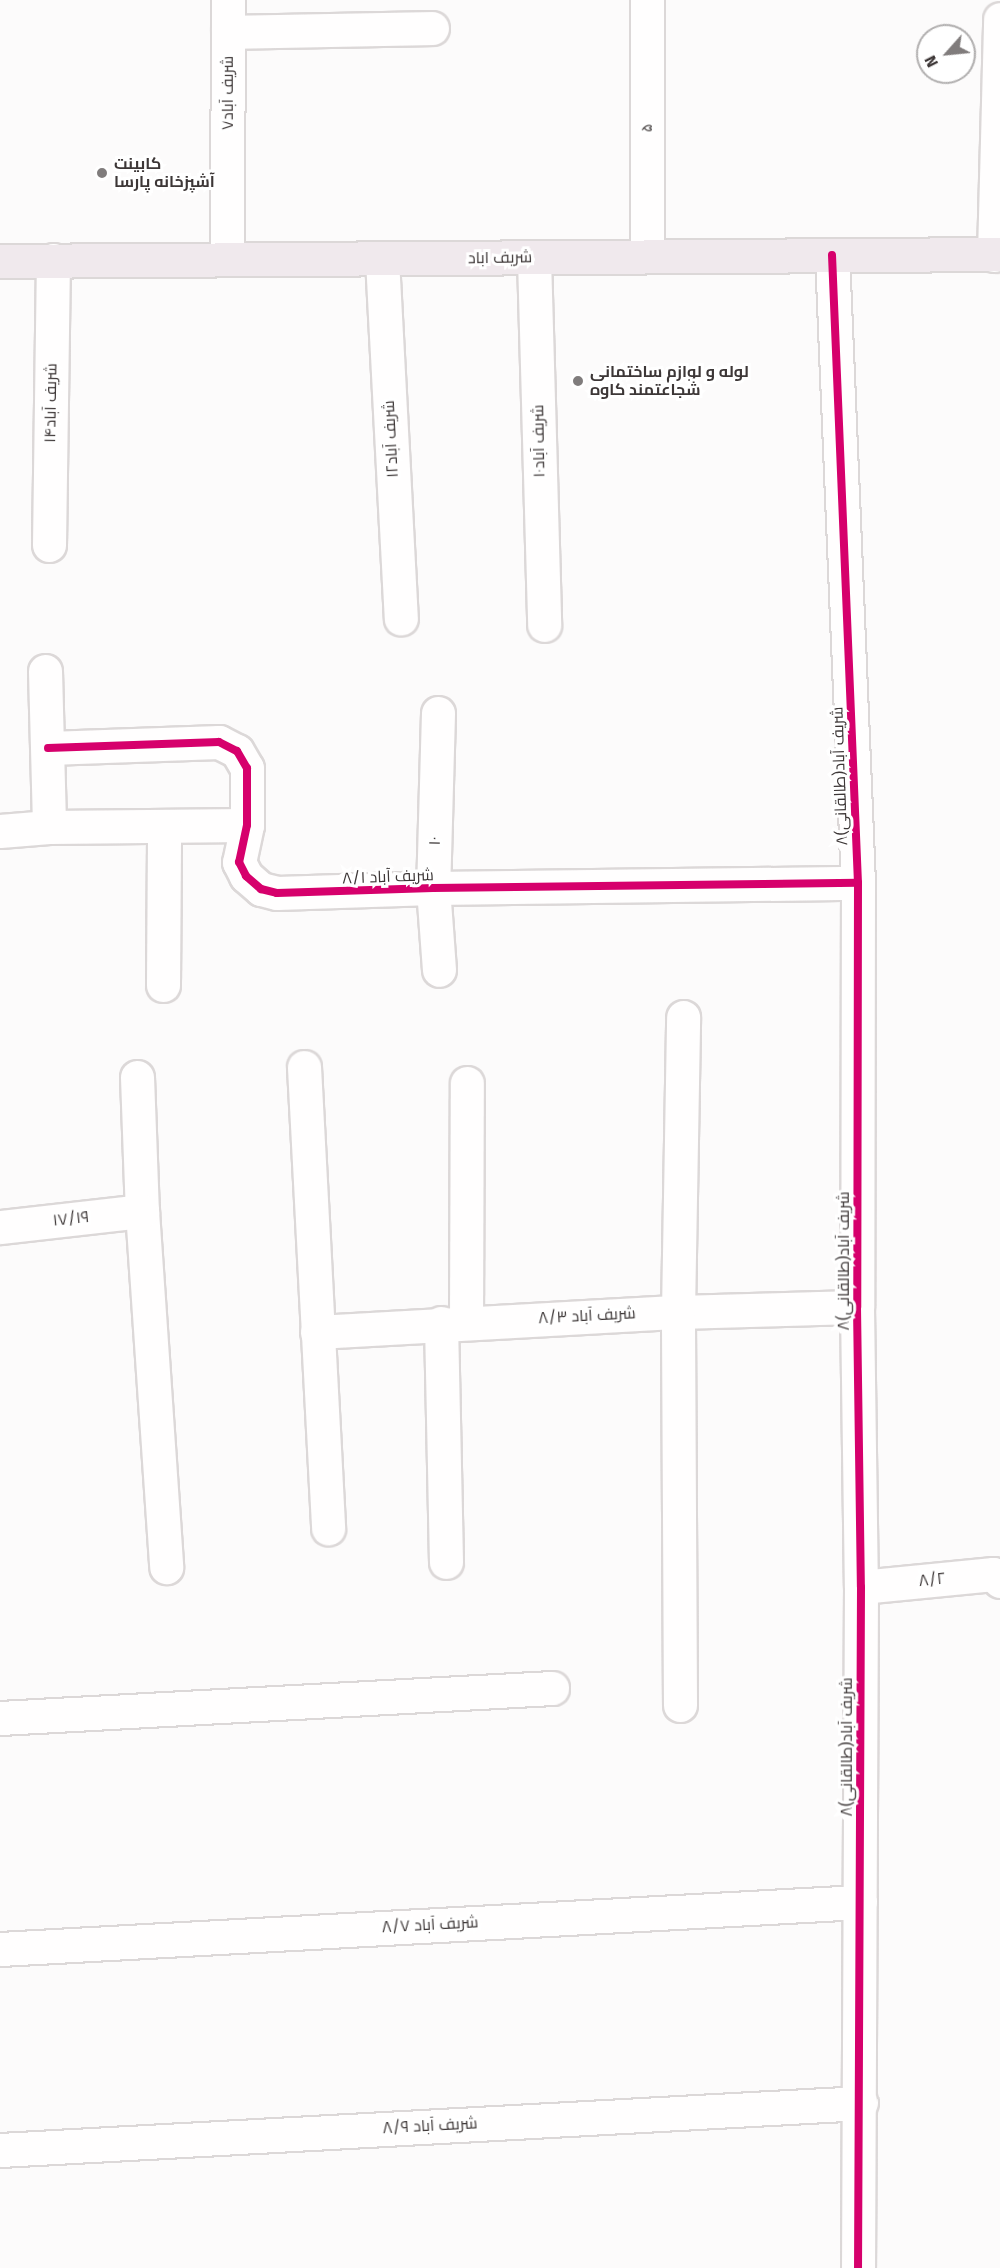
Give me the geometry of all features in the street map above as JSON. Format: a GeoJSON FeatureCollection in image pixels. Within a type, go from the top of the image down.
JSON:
{"type":"FeatureCollection","features":[{"type":"Feature","properties":{"kind":"main road","name":"شریف اباد"},"geometry":{"type":"LineString","coordinates":[[0,261],[997,255]]}},
{"type":"Feature","properties":{"kind":"street","name":"۵"},"geometry":{"type":"LineString","coordinates":[[647,0],[647,256]]}},
{"type":"Feature","properties":{"kind":"street"},"geometry":{"type":"LineString","coordinates":[[228,16],[432,28]]}},
{"type":"Feature","properties":{"kind":"street","name":"شریف آباد۷"},"geometry":{"type":"LineString","coordinates":[[227,259],[228,16]]}},
{"type":"Feature","properties":{"kind":"street"},"geometry":{"type":"LineString","coordinates":[[997,255],[1000,19]]}},
{"type":"Feature","properties":{"kind":"street","name":"۸شریف آباد(طالقانی)"},"geometry":{"type":"LineString","coordinates":[[832,255],[858,883],[857,1307],[861,1587],[861,2103],[858,2268]]}},
{"type":"Feature","properties":{"kind":"street","name":"شریف آباد۱۰"},"geometry":{"type":"LineString","coordinates":[[534,258],[544,625]]}},
{"type":"Feature","properties":{"kind":"street","name":"شریف آباد۱۲"},"geometry":{"type":"LineString","coordinates":[[382,259],[401,618]]}},
{"type":"Feature","properties":{"kind":"street","name":"شریف آباد۱۴"},"geometry":{"type":"LineString","coordinates":[[49,545],[53,260]]}},
{"type":"Feature","properties":{"kind":"street"},"geometry":{"type":"LineString","coordinates":[[45,671],[49,827]]}},
{"type":"Feature","properties":{"kind":"street","name":"۱۰"},"geometry":{"type":"LineString","coordinates":[[438,713],[434,888],[439,970]]}},
{"type":"Feature","properties":{"kind":"street","name":"شریف آباد ۸/۱"},"geometry":{"type":"LineString","coordinates":[[48,748],[219,742],[237,751],[247,768],[247,825],[239,862],[246,876],[261,890],[278,893],[434,888],[858,883]]}},
{"type":"Feature","properties":{"kind":"street"},"geometry":{"type":"LineString","coordinates":[[0,831],[49,827],[247,825]]}},
{"type":"Feature","properties":{"kind":"street"},"geometry":{"type":"LineString","coordinates":[[163,985],[164,827]]}},
{"type":"Feature","properties":{"kind":"street"},"geometry":{"type":"LineString","coordinates":[[680,1705],[678,1312],[683,1017]]}},
{"type":"Feature","properties":{"kind":"street"},"geometry":{"type":"LineString","coordinates":[[304,1067],[328,1528]]}},
{"type":"Feature","properties":{"kind":"street"},"geometry":{"type":"LineString","coordinates":[[137,1077],[142,1211],[166,1567]]}},
{"type":"Feature","properties":{"kind":"street"},"geometry":{"type":"LineString","coordinates":[[446,1562],[453,1322],[466,1083]]}},
{"type":"Feature","properties":{"kind":"street","name":"۱۷/۱۹"},"geometry":{"type":"LineString","coordinates":[[0,1227],[142,1211]]}},
{"type":"Feature","properties":{"kind":"street","name":"شریف آباد ۸/۳"},"geometry":{"type":"LineString","coordinates":[[317,1332],[453,1322],[857,1307]]}},
{"type":"Feature","properties":{"kind":"street","name":"۸/۲"},"geometry":{"type":"LineString","coordinates":[[861,1587],[989,1575],[1000,1581]]}},
{"type":"Feature","properties":{"kind":"street"},"geometry":{"type":"LineString","coordinates":[[0,1718],[552,1688]]}},
{"type":"Feature","properties":{"kind":"street","name":"شریف آباد ۸/۷"},"geometry":{"type":"LineString","coordinates":[[0,1949],[860,1902]]}},
{"type":"Feature","properties":{"kind":"street","name":"شریف آباد ۸/۹"},"geometry":{"type":"LineString","coordinates":[[0,2150],[861,2103]]}},
{"type":"Feature","properties":{"kind":"cycle path"},"geometry":{"type":"LineString","coordinates":[[832,255],[858,883],[857,1307],[861,1587],[858,2268]]}},
{"type":"Feature","properties":{"kind":"cycle path"},"geometry":{"type":"LineString","coordinates":[[48,748],[219,742],[237,751],[247,768],[247,825],[239,862],[246,876],[261,889],[277,893],[433,888],[858,883]]}},
{"type":"Feature","properties":{"kind":"place","name":"کابینت آشپزخانه پارسا"},"geometry":{"type":"Point","coordinates":[102,173]}},
{"type":"Feature","properties":{"kind":"place","name":"لوله و لوازم ساختمانی شجاعتمند کاوه"},"geometry":{"type":"Point","coordinates":[578,381]}}]}
